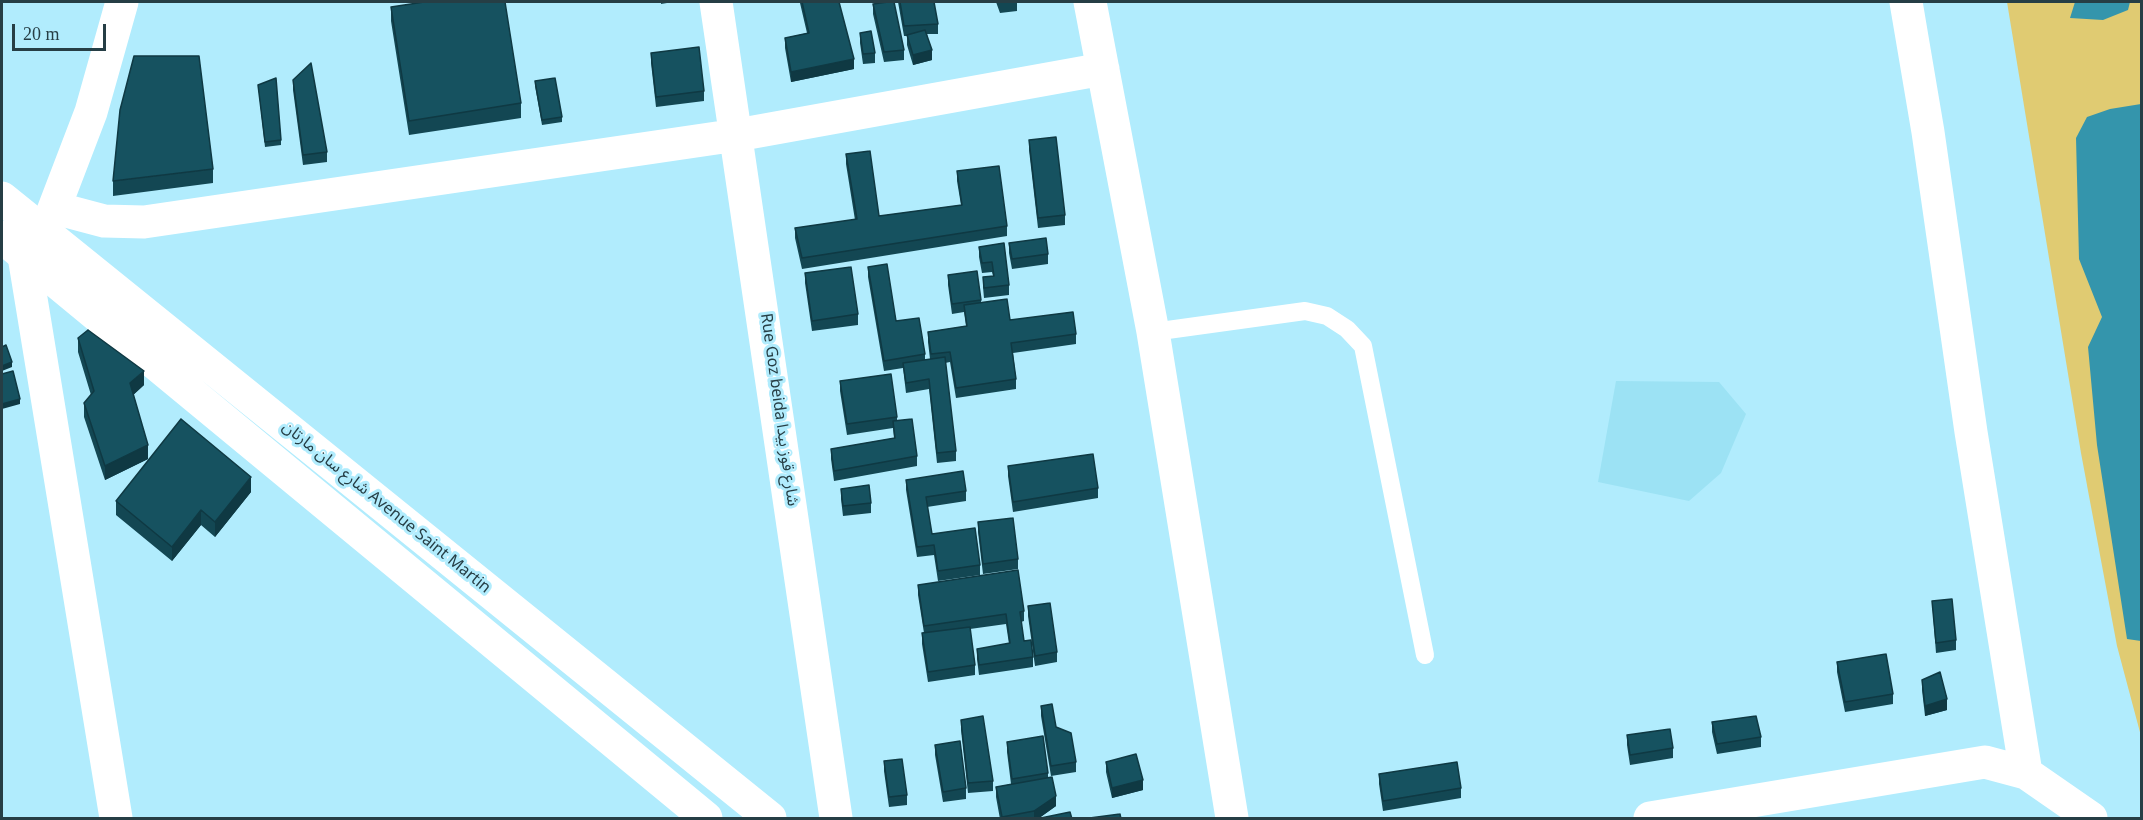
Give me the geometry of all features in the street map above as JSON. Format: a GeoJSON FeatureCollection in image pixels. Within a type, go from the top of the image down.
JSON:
{"type":"FeatureCollection","features":[{"type":"Feature","properties":{"kind":"street"},"geometry":{"type":"LineString","coordinates":[[116,819],[31,233],[91,112],[122,2]]}},
{"type":"Feature","properties":{"kind":"street","name":"Rue Goz beida شارع قوز بيدا"},"geometry":{"type":"LineString","coordinates":[[716,2],[836,819]]}},
{"type":"Feature","properties":{"kind":"street"},"geometry":{"type":"LineString","coordinates":[[1090,2],[1153,332],[1232,819]]}},
{"type":"Feature","properties":{"kind":"street"},"geometry":{"type":"LineString","coordinates":[[1906,2],[1928,132],[1971,432],[2026,773]]}},
{"type":"Feature","properties":{"kind":"street"},"geometry":{"type":"LineString","coordinates":[[31,233],[104,221],[144,222],[737,135],[1103,69]]}},
{"type":"Feature","properties":{"kind":"street","name":"شارع سان مارتان Avenue Saint Martin"},"geometry":{"type":"LineString","coordinates":[[2,198],[31,233],[706,819]]}},
{"type":"Feature","properties":{"kind":"street","name":"شارع سان مارتان Avenue Saint Martin"},"geometry":{"type":"LineString","coordinates":[[31,233],[770,819]]}},
{"type":"Feature","properties":{"kind":"street"},"geometry":{"type":"LineString","coordinates":[[1650,819],[1984,762],[2026,773],[2091,819]]}},
{"type":"Feature","properties":{"kind":"lane"},"geometry":{"type":"LineString","coordinates":[[1153,332],[1305,311],[1328,316],[1347,328],[1363,345],[1425,655]]}},
{"type":"Feature","properties":{"kind":"shaded area"},"geometry":{"type":"Polygon","coordinates":[[[2007,2],[2141,2],[2141,736],[2117,646],[2081,453],[2007,2]]]}},
{"type":"Feature","properties":{"kind":"shaded area"},"geometry":{"type":"Polygon","coordinates":[[[2075,2],[2130,2],[2128,10],[2103,20],[2070,18],[2075,2]]]}},
{"type":"Feature","properties":{"kind":"shaded area"},"geometry":{"type":"Polygon","coordinates":[[[2142,104],[2141,641],[2127,639],[2097,445],[2088,347],[2102,317],[2079,259],[2076,138],[2087,117],[2110,109],[2142,104]]]}},
{"type":"Feature","properties":{"kind":"shaded area"},"geometry":{"type":"Polygon","coordinates":[[[1616,381],[1719,382],[1746,414],[1721,473],[1689,501],[1598,482],[1616,381]]]}},
{"type":"Feature","properties":{"kind":"building"},"geometry":{"type":"Polygon","coordinates":[[[424,2],[505,2],[521,103],[409,121],[391,7],[424,2]]]}},
{"type":"Feature","properties":{"kind":"building"},"geometry":{"type":"Polygon","coordinates":[[[802,2],[839,2],[854,59],[791,72],[785,38],[809,33],[802,2]]]}},
{"type":"Feature","properties":{"kind":"building"},"geometry":{"type":"Polygon","coordinates":[[[894,2],[904,50],[884,52],[873,4],[894,2]]]}},
{"type":"Feature","properties":{"kind":"building"},"geometry":{"type":"Polygon","coordinates":[[[900,2],[934,2],[938,24],[904,26],[900,2]]]}},
{"type":"Feature","properties":{"kind":"building"},"geometry":{"type":"Polygon","coordinates":[[[925,30],[932,50],[913,55],[907,35],[925,30]]]}},
{"type":"Feature","properties":{"kind":"building"},"geometry":{"type":"Polygon","coordinates":[[[871,31],[875,53],[863,54],[860,33],[871,31]]]}},
{"type":"Feature","properties":{"kind":"building"},"geometry":{"type":"Polygon","coordinates":[[[699,47],[704,91],[656,97],[651,53],[699,47]]]}},
{"type":"Feature","properties":{"kind":"building"},"geometry":{"type":"Polygon","coordinates":[[[134,56],[199,56],[213,169],[113,181],[120,110],[134,56]]]}},
{"type":"Feature","properties":{"kind":"building"},"geometry":{"type":"Polygon","coordinates":[[[311,63],[327,152],[303,155],[293,80],[311,63]]]}},
{"type":"Feature","properties":{"kind":"building"},"geometry":{"type":"Polygon","coordinates":[[[276,78],[281,140],[265,142],[258,85],[276,78]]]}},
{"type":"Feature","properties":{"kind":"building"},"geometry":{"type":"Polygon","coordinates":[[[555,78],[562,117],[542,120],[535,81],[555,78]]]}},
{"type":"Feature","properties":{"kind":"building"},"geometry":{"type":"Polygon","coordinates":[[[1056,137],[1065,215],[1038,218],[1029,140],[1056,137]]]}},
{"type":"Feature","properties":{"kind":"building"},"geometry":{"type":"Polygon","coordinates":[[[870,151],[879,216],[962,205],[957,171],[999,166],[1007,226],[802,258],[795,228],[857,219],[846,154],[870,151]]]}},
{"type":"Feature","properties":{"kind":"building"},"geometry":{"type":"Polygon","coordinates":[[[1046,238],[1048,254],[1012,259],[1009,243],[1046,238]]]}},
{"type":"Feature","properties":{"kind":"building"},"geometry":{"type":"Polygon","coordinates":[[[1004,243],[1009,285],[984,288],[983,277],[994,276],[992,262],[982,263],[979,247],[1004,243]]]}},
{"type":"Feature","properties":{"kind":"building"},"geometry":{"type":"Polygon","coordinates":[[[887,264],[896,321],[919,318],[925,354],[884,361],[868,267],[887,264]]]}},
{"type":"Feature","properties":{"kind":"building"},"geometry":{"type":"Polygon","coordinates":[[[851,267],[858,314],[812,321],[805,273],[851,267]]]}},
{"type":"Feature","properties":{"kind":"building"},"geometry":{"type":"Polygon","coordinates":[[[977,271],[981,300],[952,304],[948,275],[977,271]]]}},
{"type":"Feature","properties":{"kind":"building"},"geometry":{"type":"Polygon","coordinates":[[[1007,299],[1010,320],[1073,312],[1076,334],[1011,343],[1016,379],[956,388],[950,352],[931,354],[928,332],[967,326],[964,305],[1007,299]]]}},
{"type":"Feature","properties":{"kind":"building"},"geometry":{"type":"Polygon","coordinates":[[[88,330],[144,371],[130,383],[148,445],[105,466],[84,403],[94,391],[78,338],[88,330]]]}},
{"type":"Feature","properties":{"kind":"building"},"geometry":{"type":"Polygon","coordinates":[[[6,345],[12,362],[2,366],[2,347],[6,345]]]}},
{"type":"Feature","properties":{"kind":"building"},"geometry":{"type":"Polygon","coordinates":[[[945,357],[956,451],[937,453],[929,379],[906,383],[903,363],[945,357]]]}},
{"type":"Feature","properties":{"kind":"building"},"geometry":{"type":"Polygon","coordinates":[[[13,371],[20,399],[2,404],[2,374],[13,371]]]}},
{"type":"Feature","properties":{"kind":"building"},"geometry":{"type":"Polygon","coordinates":[[[891,374],[897,417],[847,424],[840,381],[891,374]]]}},
{"type":"Feature","properties":{"kind":"building"},"geometry":{"type":"Polygon","coordinates":[[[181,419],[251,477],[215,522],[201,510],[172,547],[116,501],[181,419]]]}},
{"type":"Feature","properties":{"kind":"building"},"geometry":{"type":"Polygon","coordinates":[[[912,419],[917,456],[834,471],[831,449],[895,438],[893,421],[912,419]]]}},
{"type":"Feature","properties":{"kind":"building"},"geometry":{"type":"Polygon","coordinates":[[[1093,454],[1098,488],[1013,502],[1008,466],[1093,454]]]}},
{"type":"Feature","properties":{"kind":"building"},"geometry":{"type":"Polygon","coordinates":[[[963,471],[966,491],[926,497],[932,534],[975,528],[980,565],[938,571],[934,545],[917,547],[906,480],[963,471]]]}},
{"type":"Feature","properties":{"kind":"building"},"geometry":{"type":"Polygon","coordinates":[[[869,485],[871,503],[843,506],[841,489],[869,485]]]}},
{"type":"Feature","properties":{"kind":"building"},"geometry":{"type":"Polygon","coordinates":[[[1013,518],[1018,559],[983,564],[978,522],[1013,518]]]}},
{"type":"Feature","properties":{"kind":"building"},"geometry":{"type":"Polygon","coordinates":[[[1018,570],[1024,611],[1020,612],[1024,641],[1031,640],[1033,657],[979,665],[977,649],[1010,643],[1006,614],[924,626],[918,585],[1018,570]]]}},
{"type":"Feature","properties":{"kind":"building"},"geometry":{"type":"Polygon","coordinates":[[[1952,599],[1956,640],[1936,643],[1932,601],[1952,599]]]}},
{"type":"Feature","properties":{"kind":"building"},"geometry":{"type":"Polygon","coordinates":[[[1050,603],[1057,652],[1035,656],[1028,606],[1050,603]]]}},
{"type":"Feature","properties":{"kind":"building"},"geometry":{"type":"Polygon","coordinates":[[[970,627],[975,665],[928,672],[922,633],[970,627]]]}},
{"type":"Feature","properties":{"kind":"building"},"geometry":{"type":"Polygon","coordinates":[[[1886,654],[1893,694],[1845,702],[1837,662],[1886,654]]]}},
{"type":"Feature","properties":{"kind":"building"},"geometry":{"type":"Polygon","coordinates":[[[1940,672],[1947,699],[1925,706],[1922,680],[1940,672]]]}},
{"type":"Feature","properties":{"kind":"building"},"geometry":{"type":"Polygon","coordinates":[[[1052,704],[1056,727],[1071,733],[1076,762],[1051,766],[1041,706],[1052,704]]]}},
{"type":"Feature","properties":{"kind":"building"},"geometry":{"type":"Polygon","coordinates":[[[983,716],[993,781],[968,783],[961,720],[983,716]]]}},
{"type":"Feature","properties":{"kind":"building"},"geometry":{"type":"Polygon","coordinates":[[[1756,716],[1761,737],[1717,744],[1712,722],[1756,716]]]}},
{"type":"Feature","properties":{"kind":"building"},"geometry":{"type":"Polygon","coordinates":[[[1670,729],[1673,748],[1630,755],[1627,735],[1670,729]]]}},
{"type":"Feature","properties":{"kind":"building"},"geometry":{"type":"Polygon","coordinates":[[[1043,736],[1048,773],[1012,779],[1007,742],[1043,736]]]}},
{"type":"Feature","properties":{"kind":"building"},"geometry":{"type":"Polygon","coordinates":[[[960,741],[966,788],[943,792],[935,745],[960,741]]]}},
{"type":"Feature","properties":{"kind":"building"},"geometry":{"type":"Polygon","coordinates":[[[1136,754],[1143,780],[1112,788],[1106,762],[1136,754]]]}},
{"type":"Feature","properties":{"kind":"building"},"geometry":{"type":"Polygon","coordinates":[[[902,759],[907,795],[889,797],[884,761],[902,759]]]}},
{"type":"Feature","properties":{"kind":"building"},"geometry":{"type":"Polygon","coordinates":[[[1457,762],[1461,788],[1383,801],[1379,774],[1457,762]]]}},
{"type":"Feature","properties":{"kind":"building"},"geometry":{"type":"Polygon","coordinates":[[[1052,777],[1056,796],[1034,811],[1002,817],[996,787],[1052,777]]]}},
{"type":"Feature","properties":{"kind":"building"},"geometry":{"type":"Polygon","coordinates":[[[1070,812],[1072,819],[1036,819],[1070,812]]]}},
{"type":"Feature","properties":{"kind":"building"},"geometry":{"type":"Polygon","coordinates":[[[1120,814],[1121,819],[1082,819],[1120,814]]]}}]}
